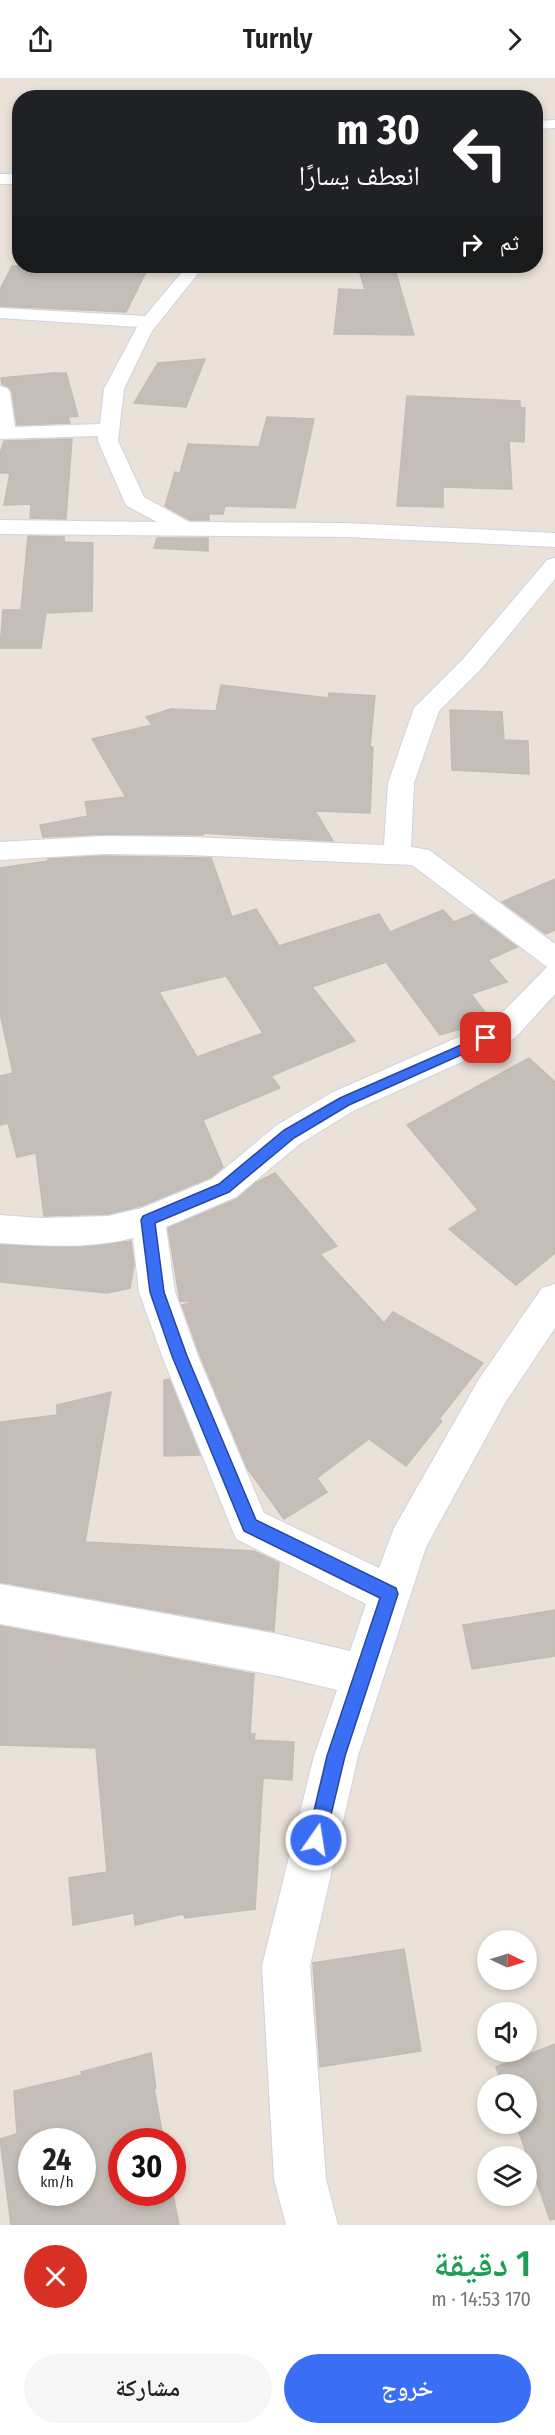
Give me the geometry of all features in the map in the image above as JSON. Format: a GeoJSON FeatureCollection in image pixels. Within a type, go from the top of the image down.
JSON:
{"type":"FeatureCollection","features":[{"type":"Feature","properties":{"kind":"street"},"geometry":{"type":"LineString","coordinates":[[186,528],[135,501],[108,441],[114,389],[144,329],[190,273]]}},
{"type":"Feature","properties":{"kind":"street"},"geometry":{"type":"LineString","coordinates":[[0,313],[150,322]]}},
{"type":"Feature","properties":{"kind":"street"},"geometry":{"type":"LineString","coordinates":[[0,392],[3,433],[109,430]]}},
{"type":"Feature","properties":{"kind":"street"},"geometry":{"type":"LineString","coordinates":[[0,527],[346,530],[555,540]]}},
{"type":"Feature","properties":{"kind":"street"},"geometry":{"type":"LineString","coordinates":[[397,855],[401,783],[427,708],[472,664],[555,565]]}},
{"type":"Feature","properties":{"kind":"street"},"geometry":{"type":"LineString","coordinates":[[0,851],[104,845],[190,846],[419,856],[555,958]]}},
{"type":"Feature","properties":{"kind":"street"},"geometry":{"type":"LineString","coordinates":[[0,1229],[41,1232],[108,1230],[148,1220],[224,1188],[289,1134],[344,1101],[504,1030],[555,975]]}},
{"type":"Feature","properties":{"kind":"street"},"geometry":{"type":"LineString","coordinates":[[148,1220],[157,1292],[180,1356],[250,1526],[390,1594]]}},
{"type":"Feature","properties":{"kind":"street"},"geometry":{"type":"LineString","coordinates":[[312,2225],[300,2179],[285,1966],[336,1756],[408,1541],[492,1391],[555,1299]]}},
{"type":"Feature","properties":{"kind":"street"},"geometry":{"type":"LineString","coordinates":[[0,1604],[278,1655],[363,1676]]}},
{"type":"Feature","properties":{"kind":"building"},"geometry":{"type":"Polygon","coordinates":[[[12,266],[12,273],[146,273],[126,312],[0,306],[0,290],[12,266]]]}},
{"type":"Feature","properties":{"kind":"building"},"geometry":{"type":"Polygon","coordinates":[[[360,273],[396,273],[414,335],[334,334],[339,289],[365,290],[360,273]]]}},
{"type":"Feature","properties":{"kind":"building"},"geometry":{"type":"Polygon","coordinates":[[[205,359],[186,407],[134,403],[158,363],[205,359]]]}},
{"type":"Feature","properties":{"kind":"building"},"geometry":{"type":"Polygon","coordinates":[[[66,373],[78,416],[68,417],[70,423],[17,425],[12,392],[9,387],[2,384],[1,378],[66,373]]]}},
{"type":"Feature","properties":{"kind":"building"},"geometry":{"type":"Polygon","coordinates":[[[407,396],[520,401],[520,407],[525,408],[524,442],[509,441],[512,489],[443,487],[443,507],[397,506],[407,396]]]}},
{"type":"Feature","properties":{"kind":"building"},"geometry":{"type":"Polygon","coordinates":[[[267,417],[314,419],[295,508],[225,506],[223,514],[209,514],[209,520],[190,520],[165,506],[175,472],[180,473],[188,444],[259,447],[267,417]]]}},
{"type":"Feature","properties":{"kind":"building"},"geometry":{"type":"Polygon","coordinates":[[[72,439],[66,519],[30,518],[31,504],[4,505],[10,473],[0,473],[0,453],[4,441],[72,439]]]}},
{"type":"Feature","properties":{"kind":"building"},"geometry":{"type":"Polygon","coordinates":[[[28,536],[64,537],[64,542],[93,543],[92,611],[46,613],[41,648],[0,648],[3,610],[21,610],[28,536]]]}},
{"type":"Feature","properties":{"kind":"building"},"geometry":{"type":"Polygon","coordinates":[[[157,538],[208,538],[208,551],[154,548],[157,538]]]}},
{"type":"Feature","properties":{"kind":"building"},"geometry":{"type":"Polygon","coordinates":[[[221,685],[328,698],[329,693],[375,696],[370,747],[373,747],[370,813],[315,811],[333,841],[202,833],[203,835],[104,834],[43,837],[40,825],[88,816],[85,802],[126,797],[92,739],[152,725],[146,717],[171,709],[216,711],[221,685]]]}},
{"type":"Feature","properties":{"kind":"building"},"geometry":{"type":"Polygon","coordinates":[[[450,710],[502,712],[504,740],[528,741],[529,774],[452,770],[450,710]]]}},
{"type":"Feature","properties":{"kind":"building"},"geometry":{"type":"Polygon","coordinates":[[[104,856],[211,858],[232,917],[256,909],[279,946],[379,914],[390,932],[443,910],[454,922],[473,914],[517,947],[488,960],[507,982],[471,994],[491,1020],[440,1035],[386,962],[312,987],[355,1041],[271,1076],[280,1088],[203,1120],[223,1167],[211,1177],[141,1206],[108,1214],[44,1216],[36,1153],[17,1157],[8,1123],[0,1125],[0,1076],[13,1073],[0,1013],[0,868],[48,861],[48,859],[104,856]],[[226,976],[159,992],[197,1057],[263,1033],[226,976]]]}},
{"type":"Feature","properties":{"kind":"building"},"geometry":{"type":"Polygon","coordinates":[[[555,879],[555,930],[546,934],[502,902],[555,879]]]}},
{"type":"Feature","properties":{"kind":"building"},"geometry":{"type":"Polygon","coordinates":[[[529,1058],[555,1082],[555,1253],[516,1285],[449,1229],[478,1210],[407,1125],[529,1058]]]}},
{"type":"Feature","properties":{"kind":"building"},"geometry":{"type":"Polygon","coordinates":[[[275,1173],[337,1246],[320,1254],[384,1323],[393,1312],[483,1363],[439,1419],[442,1421],[406,1466],[369,1439],[317,1478],[327,1492],[284,1519],[247,1468],[200,1355],[182,1305],[195,1302],[180,1301],[168,1228],[237,1199],[257,1182],[275,1173]]]}},
{"type":"Feature","properties":{"kind":"building"},"geometry":{"type":"Polygon","coordinates":[[[131,1241],[134,1265],[130,1288],[107,1293],[0,1282],[0,1245],[84,1247],[131,1241]]]}},
{"type":"Feature","properties":{"kind":"building"},"geometry":{"type":"Polygon","coordinates":[[[169,1379],[200,1455],[164,1456],[164,1380],[169,1379]]]}},
{"type":"Feature","properties":{"kind":"building"},"geometry":{"type":"Polygon","coordinates":[[[111,1392],[85,1542],[254,1551],[279,1563],[274,1631],[0,1582],[0,1422],[57,1415],[57,1405],[111,1392]]]}},
{"type":"Feature","properties":{"kind":"building"},"geometry":{"type":"Polygon","coordinates":[[[555,1610],[555,1656],[472,1669],[463,1625],[555,1610]]]}},
{"type":"Feature","properties":{"kind":"building"},"geometry":{"type":"Polygon","coordinates":[[[0,1626],[254,1674],[250,1734],[255,1734],[254,1740],[294,1742],[292,1780],[263,1778],[255,1909],[185,1918],[183,1914],[135,1925],[134,1913],[73,1925],[69,1878],[107,1872],[96,1748],[0,1745],[0,1626]]]}},
{"type":"Feature","properties":{"kind":"building"},"geometry":{"type":"Polygon","coordinates":[[[404,1949],[421,2051],[320,2067],[313,1963],[404,1949]]]}},
{"type":"Feature","properties":{"kind":"building"},"geometry":{"type":"Polygon","coordinates":[[[555,2044],[555,2219],[550,2220],[537,2183],[537,2146],[524,2146],[520,2134],[537,2134],[537,2074],[498,2074],[496,2067],[509,2062],[537,2062],[537,2051],[555,2044]]]}},
{"type":"Feature","properties":{"kind":"building"},"geometry":{"type":"Polygon","coordinates":[[[151,2053],[156,2088],[154,2088],[161,2128],[108,2128],[108,2206],[175,2206],[179,2225],[11,2225],[0,2139],[17,2134],[14,2091],[82,2075],[81,2072],[151,2053]]]}},
{"type":"Feature","properties":{"kind":"route"},"geometry":{"type":"LineString","coordinates":[[316,1840],[336,1756],[390,1594],[250,1526],[198,1402],[157,1292],[148,1220],[224,1188],[289,1134],[344,1101],[414,1072],[486,1038]]}}]}
